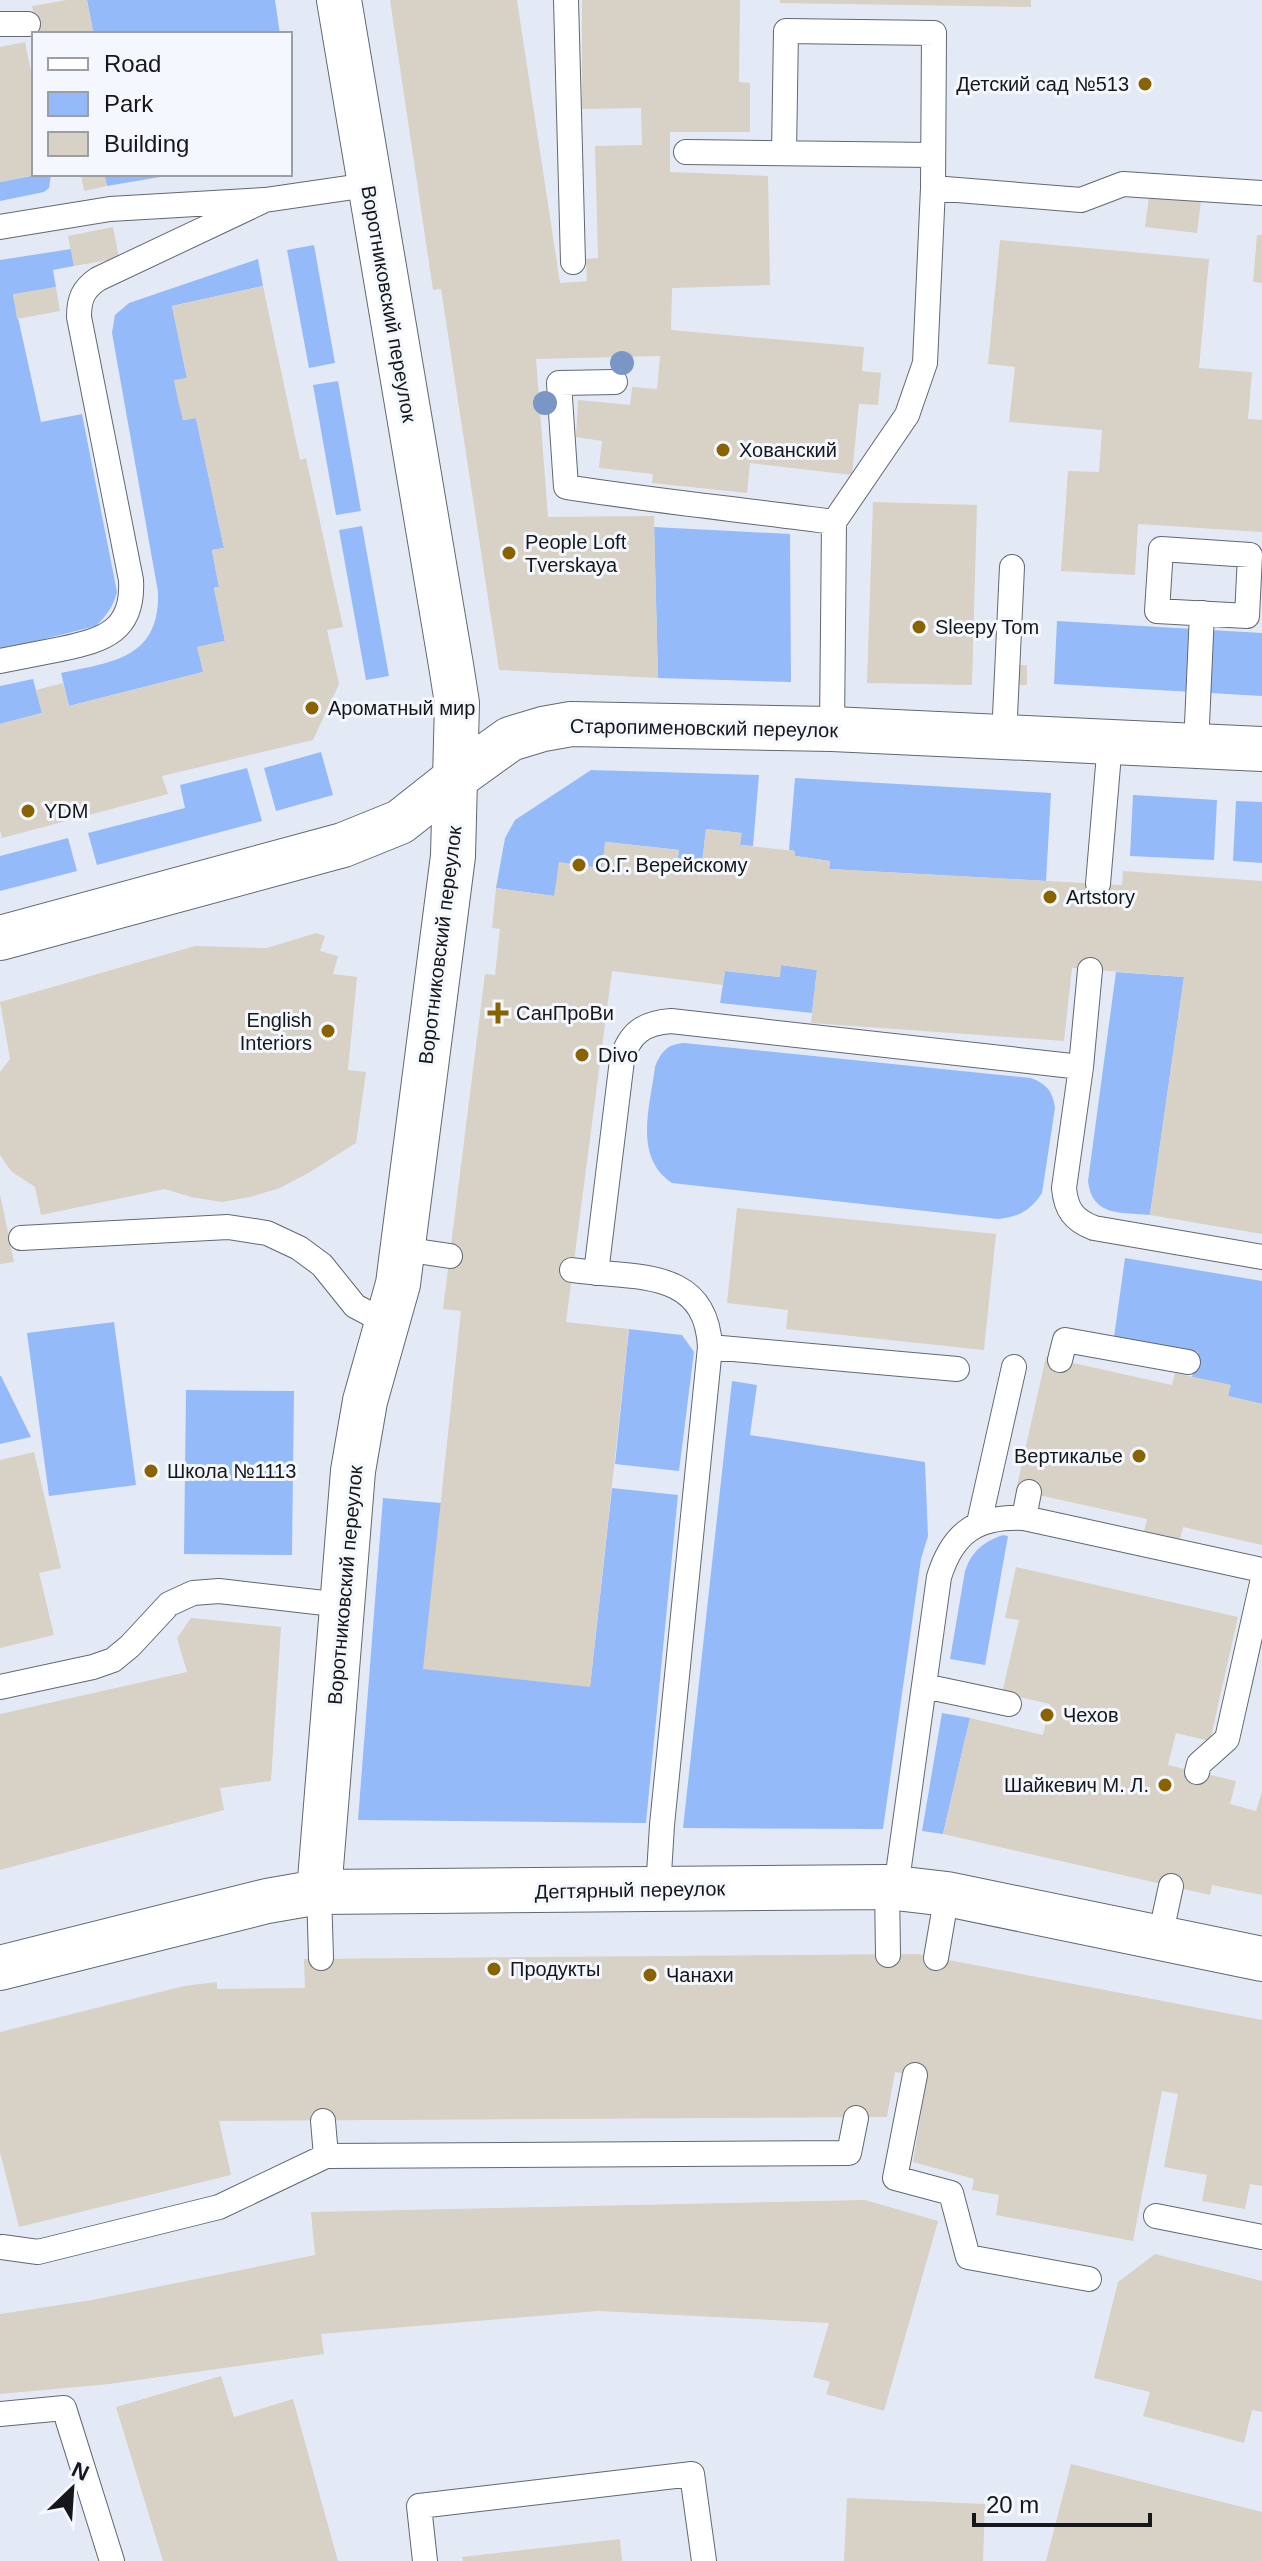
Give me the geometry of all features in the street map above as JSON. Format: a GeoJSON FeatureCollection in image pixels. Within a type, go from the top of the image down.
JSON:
{"type":"FeatureCollection","features":[{"type":"Feature","properties":{"kind":"street","name":"Воротниковский переулок"},"geometry":{"type":"LineString","coordinates":[[319,1892],[353,1471],[365,1401],[398,1284],[453,856],[457,777],[457,703],[339,0]]}},
{"type":"Feature","properties":{"kind":"street","name":"Старопименовский переулок"},"geometry":{"type":"LineString","coordinates":[[0,938],[343,845],[400,822],[510,739],[571,724],[832,729],[1262,749]]}},
{"type":"Feature","properties":{"kind":"street","name":"Дегтярный переулок"},"geometry":{"type":"LineString","coordinates":[[0,1968],[267,1901],[319,1892],[892,1887],[947,1894],[1262,1959]]}},
{"type":"Feature","properties":{"kind":"lane"},"geometry":{"type":"LineString","coordinates":[[566,0],[573,262]]}},
{"type":"Feature","properties":{"kind":"lane"},"geometry":{"type":"LineString","coordinates":[[0,24],[28,24]]}},
{"type":"Feature","properties":{"kind":"lane"},"geometry":{"type":"LineString","coordinates":[[784,153],[786,31],[934,33],[933,188],[925,363],[907,415],[834,522],[832,729]]}},
{"type":"Feature","properties":{"kind":"lane"},"geometry":{"type":"LineString","coordinates":[[686,152],[933,155]]}},
{"type":"Feature","properties":{"kind":"lane"},"geometry":{"type":"LineString","coordinates":[[933,188],[1081,200],[1123,184],[1262,193]]}},
{"type":"Feature","properties":{"kind":"lane"},"geometry":{"type":"LineString","coordinates":[[0,227],[110,209],[265,200],[368,185]]}},
{"type":"Feature","properties":{"kind":"lane"},"geometry":{"type":"LineString","coordinates":[[0,661],[106,637],[128,613],[132,597],[79,317],[82,295],[98,279],[265,200]]}},
{"type":"Feature","properties":{"kind":"lane"},"geometry":{"type":"LineString","coordinates":[[615,382],[559,383],[566,487],[677,504],[834,522]]}},
{"type":"Feature","properties":{"kind":"lane"},"geometry":{"type":"LineString","coordinates":[[1161,549],[1250,555],[1247,616],[1202,613],[1157,611],[1161,549]]}},
{"type":"Feature","properties":{"kind":"lane"},"geometry":{"type":"LineString","coordinates":[[1004,737],[1012,567]]}},
{"type":"Feature","properties":{"kind":"lane"},"geometry":{"type":"LineString","coordinates":[[1196,746],[1202,613]]}},
{"type":"Feature","properties":{"kind":"lane"},"geometry":{"type":"LineString","coordinates":[[1098,884],[1110,742]]}},
{"type":"Feature","properties":{"kind":"lane"},"geometry":{"type":"LineString","coordinates":[[1090,970],[1081,1067],[1064,1188],[1065,1201],[1071,1214],[1081,1223],[1094,1228],[1262,1257]]}},
{"type":"Feature","properties":{"kind":"lane"},"geometry":{"type":"LineString","coordinates":[[658,1890],[710,1347],[709,1328],[703,1310],[690,1295],[674,1285],[656,1279],[584,1271],[626,1046],[633,1035],[644,1027],[671,1021],[1081,1067]]}},
{"type":"Feature","properties":{"kind":"lane"},"geometry":{"type":"LineString","coordinates":[[21,1238],[228,1227],[267,1233],[299,1248],[322,1265],[355,1306],[387,1323]]}},
{"type":"Feature","properties":{"kind":"lane"},"geometry":{"type":"LineString","coordinates":[[403,1249],[450,1256]]}},
{"type":"Feature","properties":{"kind":"lane"},"geometry":{"type":"LineString","coordinates":[[1060,1360],[1065,1340],[1188,1362]]}},
{"type":"Feature","properties":{"kind":"lane"},"geometry":{"type":"LineString","coordinates":[[710,1347],[957,1369]]}},
{"type":"Feature","properties":{"kind":"lane"},"geometry":{"type":"LineString","coordinates":[[979,1523],[1014,1367]]}},
{"type":"Feature","properties":{"kind":"lane"},"geometry":{"type":"LineString","coordinates":[[1024,1518],[1029,1492]]}},
{"type":"Feature","properties":{"kind":"lane"},"geometry":{"type":"LineString","coordinates":[[888,1955],[892,1887],[939,1577],[946,1555],[960,1536],[979,1523],[1001,1517],[1024,1518],[1262,1570]]}},
{"type":"Feature","properties":{"kind":"lane"},"geometry":{"type":"LineString","coordinates":[[1197,1772],[1199,1764],[1227,1739],[1262,1583]]}},
{"type":"Feature","properties":{"kind":"lane"},"geometry":{"type":"LineString","coordinates":[[0,1687],[113,1660],[169,1604],[193,1593],[219,1591],[342,1605]]}},
{"type":"Feature","properties":{"kind":"lane"},"geometry":{"type":"LineString","coordinates":[[924,1686],[1009,1704]]}},
{"type":"Feature","properties":{"kind":"lane"},"geometry":{"type":"LineString","coordinates":[[1160,1937],[1171,1886]]}},
{"type":"Feature","properties":{"kind":"lane"},"geometry":{"type":"LineString","coordinates":[[319,1892],[321,1958]]}},
{"type":"Feature","properties":{"kind":"lane"},"geometry":{"type":"LineString","coordinates":[[936,1958],[947,1894]]}},
{"type":"Feature","properties":{"kind":"lane"},"geometry":{"type":"LineString","coordinates":[[915,2075],[895,2178],[951,2193],[968,2257],[1089,2279]]}},
{"type":"Feature","properties":{"kind":"lane"},"geometry":{"type":"LineString","coordinates":[[1,2245],[38,2252],[219,2207],[326,2156],[849,2153],[856,2118]]}},
{"type":"Feature","properties":{"kind":"lane"},"geometry":{"type":"LineString","coordinates":[[323,2121],[326,2156]]}},
{"type":"Feature","properties":{"kind":"lane"},"geometry":{"type":"LineString","coordinates":[[1156,2216],[1262,2237]]}},
{"type":"Feature","properties":{"kind":"lane"},"geometry":{"type":"LineString","coordinates":[[0,2414],[64,2408],[112,2561]]}},
{"type":"Feature","properties":{"kind":"lane"},"geometry":{"type":"LineString","coordinates":[[425,2561],[419,2506],[692,2474],[704,2561]]}},
{"type":"Feature","properties":{"kind":"green space"},"geometry":{"type":"Polygon","coordinates":[[[87,0],[275,0],[280,32],[89,32],[93,31],[87,0]]]}},
{"type":"Feature","properties":{"kind":"green space"},"geometry":{"type":"Polygon","coordinates":[[[32,176],[51,176],[49,188],[44,192],[0,201],[0,182],[32,176]]]}},
{"type":"Feature","properties":{"kind":"green space"},"geometry":{"type":"Polygon","coordinates":[[[104,176],[166,176],[107,186],[104,176]]]}},
{"type":"Feature","properties":{"kind":"green space"},"geometry":{"type":"Polygon","coordinates":[[[314,245],[335,363],[309,368],[287,250],[314,245]]]}},
{"type":"Feature","properties":{"kind":"green space"},"geometry":{"type":"Polygon","coordinates":[[[71,249],[74,266],[53,270],[56,287],[13,295],[41,422],[82,414],[117,592],[114,602],[96,626],[0,650],[0,260],[71,249]]]}},
{"type":"Feature","properties":{"kind":"green space"},"geometry":{"type":"Polygon","coordinates":[[[258,259],[263,286],[172,306],[187,378],[175,381],[183,420],[196,418],[224,548],[212,550],[219,587],[214,588],[225,641],[198,647],[203,672],[69,706],[61,673],[99,665],[130,653],[142,644],[151,631],[157,614],[158,592],[112,333],[115,315],[129,303],[258,259]]]}},
{"type":"Feature","properties":{"kind":"green space"},"geometry":{"type":"Polygon","coordinates":[[[338,381],[361,511],[336,515],[313,385],[338,381]]]}},
{"type":"Feature","properties":{"kind":"green space"},"geometry":{"type":"Polygon","coordinates":[[[362,526],[389,676],[366,680],[339,530],[362,526]]]}},
{"type":"Feature","properties":{"kind":"green space"},"geometry":{"type":"Polygon","coordinates":[[[654,527],[790,534],[791,682],[658,678],[654,527]]]}},
{"type":"Feature","properties":{"kind":"green space"},"geometry":{"type":"Polygon","coordinates":[[[1057,621],[1262,633],[1262,696],[1054,684],[1057,621]]]}},
{"type":"Feature","properties":{"kind":"green space"},"geometry":{"type":"Polygon","coordinates":[[[33,679],[42,713],[0,724],[0,686],[33,679]]]}},
{"type":"Feature","properties":{"kind":"green space"},"geometry":{"type":"Polygon","coordinates":[[[321,752],[333,795],[276,811],[264,768],[321,752]]]}},
{"type":"Feature","properties":{"kind":"green space"},"geometry":{"type":"Polygon","coordinates":[[[247,768],[262,821],[97,865],[88,833],[185,808],[180,785],[247,768]]]}},
{"type":"Feature","properties":{"kind":"green space"},"geometry":{"type":"Polygon","coordinates":[[[591,770],[759,775],[753,846],[740,845],[741,833],[706,829],[701,872],[676,869],[679,850],[606,842],[602,868],[554,896],[496,888],[505,838],[515,820],[591,770]]]}},
{"type":"Feature","properties":{"kind":"green space"},"geometry":{"type":"Polygon","coordinates":[[[795,778],[1051,793],[1046,881],[829,869],[830,861],[795,856],[795,851],[789,850],[795,778]]]}},
{"type":"Feature","properties":{"kind":"green space"},"geometry":{"type":"Polygon","coordinates":[[[1133,795],[1217,800],[1214,860],[1130,856],[1133,795]]]}},
{"type":"Feature","properties":{"kind":"green space"},"geometry":{"type":"Polygon","coordinates":[[[1236,801],[1262,802],[1262,863],[1233,861],[1236,801]]]}},
{"type":"Feature","properties":{"kind":"green space"},"geometry":{"type":"Polygon","coordinates":[[[68,838],[77,871],[0,891],[0,856],[68,838]]]}},
{"type":"Feature","properties":{"kind":"green space"},"geometry":{"type":"Polygon","coordinates":[[[781,965],[817,970],[812,1013],[720,1003],[725,971],[779,977],[781,965]]]}},
{"type":"Feature","properties":{"kind":"green space"},"geometry":{"type":"Polygon","coordinates":[[[1116,972],[1184,977],[1150,1215],[1102,1207],[1095,1201],[1088,1181],[1116,972]]]}},
{"type":"Feature","properties":{"kind":"green space"},"geometry":{"type":"Polygon","coordinates":[[[684,1043],[1031,1078],[1048,1089],[1055,1108],[1042,1193],[1024,1212],[998,1219],[672,1183],[652,1160],[648,1145],[648,1114],[657,1061],[669,1047],[684,1043]]]}},
{"type":"Feature","properties":{"kind":"green space"},"geometry":{"type":"Polygon","coordinates":[[[1125,1258],[1262,1281],[1262,1404],[1228,1396],[1230,1385],[1192,1377],[1198,1352],[1114,1337],[1125,1258]]]}},
{"type":"Feature","properties":{"kind":"green space"},"geometry":{"type":"Polygon","coordinates":[[[114,1322],[136,1485],[49,1496],[27,1333],[114,1322]]]}},
{"type":"Feature","properties":{"kind":"green space"},"geometry":{"type":"Polygon","coordinates":[[[629,1329],[682,1335],[694,1352],[679,1471],[615,1464],[629,1329]]]}},
{"type":"Feature","properties":{"kind":"green space"},"geometry":{"type":"Polygon","coordinates":[[[1,1376],[31,1437],[0,1444],[1,1376]]]}},
{"type":"Feature","properties":{"kind":"green space"},"geometry":{"type":"Polygon","coordinates":[[[732,1381],[757,1385],[750,1435],[925,1462],[928,1536],[921,1559],[883,1829],[683,1828],[732,1381]]]}},
{"type":"Feature","properties":{"kind":"green space"},"geometry":{"type":"Polygon","coordinates":[[[186,1390],[294,1391],[292,1555],[184,1554],[186,1390]]]}},
{"type":"Feature","properties":{"kind":"green space"},"geometry":{"type":"Polygon","coordinates":[[[612,1488],[678,1495],[646,1823],[358,1820],[383,1498],[441,1503],[590,1687],[612,1488]]]}},
{"type":"Feature","properties":{"kind":"green space"},"geometry":{"type":"Polygon","coordinates":[[[1003,1535],[1008,1536],[985,1665],[950,1659],[965,1571],[979,1548],[1003,1535]]]}},
{"type":"Feature","properties":{"kind":"green space"},"geometry":{"type":"Polygon","coordinates":[[[942,1713],[970,1718],[943,1834],[922,1831],[942,1713]]]}},
{"type":"Feature","properties":{"kind":"building"},"geometry":{"type":"Polygon","coordinates":[[[87,0],[93,31],[38,32],[32,6],[87,0]]]}},
{"type":"Feature","properties":{"kind":"building"},"geometry":{"type":"Polygon","coordinates":[[[390,0],[517,0],[560,283],[587,281],[586,259],[598,258],[595,146],[642,145],[641,108],[582,109],[582,0],[740,0],[739,82],[750,83],[750,132],[670,132],[670,172],[768,176],[770,285],[672,288],[671,330],[864,347],[862,371],[881,373],[878,405],[859,404],[852,475],[750,463],[747,493],[652,483],[653,474],[599,468],[602,441],[576,437],[578,400],[630,405],[632,387],[657,389],[660,356],[536,359],[548,517],[654,516],[658,678],[499,670],[441,289],[433,290],[390,0]]]}},
{"type":"Feature","properties":{"kind":"building"},"geometry":{"type":"Polygon","coordinates":[[[780,0],[1031,0],[1031,7],[780,3],[780,0]]]}},
{"type":"Feature","properties":{"kind":"building"},"geometry":{"type":"Polygon","coordinates":[[[25,42],[32,76],[32,175],[0,182],[0,47],[25,42]]]}},
{"type":"Feature","properties":{"kind":"building"},"geometry":{"type":"Polygon","coordinates":[[[81,176],[104,176],[107,186],[84,191],[81,176]]]}},
{"type":"Feature","properties":{"kind":"building"},"geometry":{"type":"Polygon","coordinates":[[[1149,196],[1201,202],[1197,233],[1145,227],[1149,196]]]}},
{"type":"Feature","properties":{"kind":"building"},"geometry":{"type":"Polygon","coordinates":[[[113,227],[119,258],[74,266],[68,236],[113,227]]]}},
{"type":"Feature","properties":{"kind":"building"},"geometry":{"type":"Polygon","coordinates":[[[1257,235],[1262,235],[1262,283],[1253,282],[1257,235]]]}},
{"type":"Feature","properties":{"kind":"building"},"geometry":{"type":"Polygon","coordinates":[[[1000,240],[1209,259],[1199,368],[1252,372],[1248,419],[1262,420],[1262,532],[1138,524],[1135,575],[1061,571],[1068,471],[1099,472],[1102,430],[1009,422],[1015,367],[988,364],[1000,240]]]}},
{"type":"Feature","properties":{"kind":"building"},"geometry":{"type":"Polygon","coordinates":[[[263,286],[300,460],[306,458],[343,627],[327,630],[339,684],[313,740],[162,776],[168,794],[2,838],[0,724],[42,713],[36,690],[63,683],[69,706],[203,672],[197,647],[225,641],[214,587],[219,587],[212,550],[224,548],[196,418],[183,420],[178,400],[174,380],[187,378],[172,306],[263,286]]]}},
{"type":"Feature","properties":{"kind":"building"},"geometry":{"type":"Polygon","coordinates":[[[56,287],[60,311],[17,319],[13,294],[56,287]]]}},
{"type":"Feature","properties":{"kind":"building"},"geometry":{"type":"Polygon","coordinates":[[[873,502],[977,505],[972,685],[867,683],[873,502]]]}},
{"type":"Feature","properties":{"kind":"building"},"geometry":{"type":"Polygon","coordinates":[[[1013,665],[1027,665],[1027,685],[1013,685],[1013,665]]]}},
{"type":"Feature","properties":{"kind":"building"},"geometry":{"type":"Polygon","coordinates":[[[706,829],[742,833],[740,845],[795,851],[795,856],[830,861],[829,869],[1122,885],[1123,871],[1262,881],[1262,1234],[1150,1215],[1184,977],[1072,968],[1064,1041],[811,1023],[817,970],[781,965],[780,977],[725,971],[723,985],[612,971],[566,1322],[629,1329],[590,1687],[423,1669],[461,1311],[443,1309],[485,974],[495,975],[500,929],[492,928],[496,888],[554,896],[559,862],[602,868],[605,842],[679,850],[676,869],[701,872],[706,829]]]}},
{"type":"Feature","properties":{"kind":"building"},"geometry":{"type":"Polygon","coordinates":[[[316,933],[325,936],[320,951],[338,956],[333,974],[357,977],[348,1070],[366,1072],[356,1143],[280,1188],[250,1197],[222,1202],[165,1189],[41,1215],[35,1187],[11,1171],[0,1155],[0,1072],[10,1059],[0,1002],[195,946],[267,948],[316,933]]]}},
{"type":"Feature","properties":{"kind":"building"},"geometry":{"type":"Polygon","coordinates":[[[0,1194],[14,1262],[0,1264],[0,1194]]]}},
{"type":"Feature","properties":{"kind":"building"},"geometry":{"type":"Polygon","coordinates":[[[737,1208],[996,1234],[984,1350],[786,1329],[788,1310],[727,1303],[737,1208]]]}},
{"type":"Feature","properties":{"kind":"building"},"geometry":{"type":"Polygon","coordinates":[[[1046,1357],[1172,1385],[1175,1373],[1231,1385],[1228,1396],[1262,1404],[1262,1545],[1183,1527],[1179,1543],[1143,1535],[1147,1519],[1016,1490],[1046,1357]]]}},
{"type":"Feature","properties":{"kind":"building"},"geometry":{"type":"Polygon","coordinates":[[[34,1452],[61,1568],[39,1573],[54,1635],[0,1648],[0,1460],[34,1452]]]}},
{"type":"Feature","properties":{"kind":"building"},"geometry":{"type":"Polygon","coordinates":[[[1016,1567],[1238,1617],[1210,1741],[1176,1733],[1168,1765],[1236,1781],[1230,1804],[1256,1811],[1262,1791],[1262,1895],[1212,1885],[1210,1895],[943,1834],[970,1718],[1043,1735],[1050,1704],[1002,1693],[1019,1620],[1005,1618],[1016,1567]]]}},
{"type":"Feature","properties":{"kind":"building"},"geometry":{"type":"Polygon","coordinates":[[[191,1618],[281,1627],[271,1781],[220,1788],[224,1810],[0,1870],[0,1714],[187,1672],[177,1638],[191,1618]]]}},
{"type":"Feature","properties":{"kind":"building"},"geometry":{"type":"Polygon","coordinates":[[[917,1954],[1262,2020],[1262,2186],[1250,2184],[1245,2209],[1202,2201],[1207,2175],[1164,2167],[1178,2094],[1162,2091],[1133,2241],[996,2215],[999,2195],[972,2190],[974,2179],[913,2162],[927,2078],[895,2072],[887,2117],[219,2121],[231,2175],[19,2227],[0,2152],[0,2032],[184,1986],[217,1982],[217,1989],[305,1988],[304,1959],[917,1954]]]}},
{"type":"Feature","properties":{"kind":"building"},"geometry":{"type":"Polygon","coordinates":[[[865,2200],[938,2221],[884,2411],[826,2394],[830,2382],[813,2377],[829,2323],[598,2311],[321,2334],[324,2354],[109,2384],[0,2394],[0,2314],[92,2300],[315,2255],[311,2212],[865,2200]]]}},
{"type":"Feature","properties":{"kind":"building"},"geometry":{"type":"Polygon","coordinates":[[[1155,2254],[1262,2281],[1262,2412],[1252,2410],[1244,2443],[1143,2416],[1150,2392],[1094,2378],[1118,2282],[1155,2254]]]}},
{"type":"Feature","properties":{"kind":"building"},"geometry":{"type":"Polygon","coordinates":[[[221,2376],[234,2417],[293,2399],[338,2561],[163,2561],[116,2407],[221,2376]]]}},
{"type":"Feature","properties":{"kind":"building"},"geometry":{"type":"Polygon","coordinates":[[[1071,2464],[1262,2512],[1262,2561],[1046,2561],[1071,2464]]]}},
{"type":"Feature","properties":{"kind":"building"},"geometry":{"type":"Polygon","coordinates":[[[847,2498],[985,2504],[983,2561],[844,2561],[847,2498]]]}},
{"type":"Feature","properties":{"kind":"building"},"geometry":{"type":"Polygon","coordinates":[[[620,2539],[622,2561],[463,2561],[462,2557],[620,2539]]]}},
{"type":"Feature","properties":{"kind":"place","name":"Детский сад №513"},"geometry":{"type":"Point","coordinates":[1145,84]}},
{"type":"Feature","properties":{"kind":"place","name":"Хованский"},"geometry":{"type":"Point","coordinates":[723,450]}},
{"type":"Feature","properties":{"kind":"place","name":"People Loft Tverskaya"},"geometry":{"type":"Point","coordinates":[509,553]}},
{"type":"Feature","properties":{"kind":"place","name":"Sleepy Tom"},"geometry":{"type":"Point","coordinates":[919,627]}},
{"type":"Feature","properties":{"kind":"place","name":"Ароматный мир"},"geometry":{"type":"Point","coordinates":[312,708]}},
{"type":"Feature","properties":{"kind":"place","name":"YDM"},"geometry":{"type":"Point","coordinates":[28,811]}},
{"type":"Feature","properties":{"kind":"place","name":"О.Г. Верейскому"},"geometry":{"type":"Point","coordinates":[579,865]}},
{"type":"Feature","properties":{"kind":"place","name":"Artstory"},"geometry":{"type":"Point","coordinates":[1050,897]}},
{"type":"Feature","properties":{"kind":"place","name":"СанПроВи"},"geometry":{"type":"Point","coordinates":[498,1013]}},
{"type":"Feature","properties":{"kind":"place","name":"English Interiors"},"geometry":{"type":"Point","coordinates":[328,1031]}},
{"type":"Feature","properties":{"kind":"place","name":"Divo"},"geometry":{"type":"Point","coordinates":[582,1055]}},
{"type":"Feature","properties":{"kind":"place","name":"Вертикалье"},"geometry":{"type":"Point","coordinates":[1139,1456]}},
{"type":"Feature","properties":{"kind":"place","name":"Школа №1113"},"geometry":{"type":"Point","coordinates":[151,1471]}},
{"type":"Feature","properties":{"kind":"place","name":"Чехов"},"geometry":{"type":"Point","coordinates":[1047,1715]}},
{"type":"Feature","properties":{"kind":"place","name":"Шайкевич М. Л."},"geometry":{"type":"Point","coordinates":[1165,1785]}},
{"type":"Feature","properties":{"kind":"place","name":"Продукты"},"geometry":{"type":"Point","coordinates":[494,1969]}},
{"type":"Feature","properties":{"kind":"place","name":"Чанахи"},"geometry":{"type":"Point","coordinates":[650,1975]}}]}
